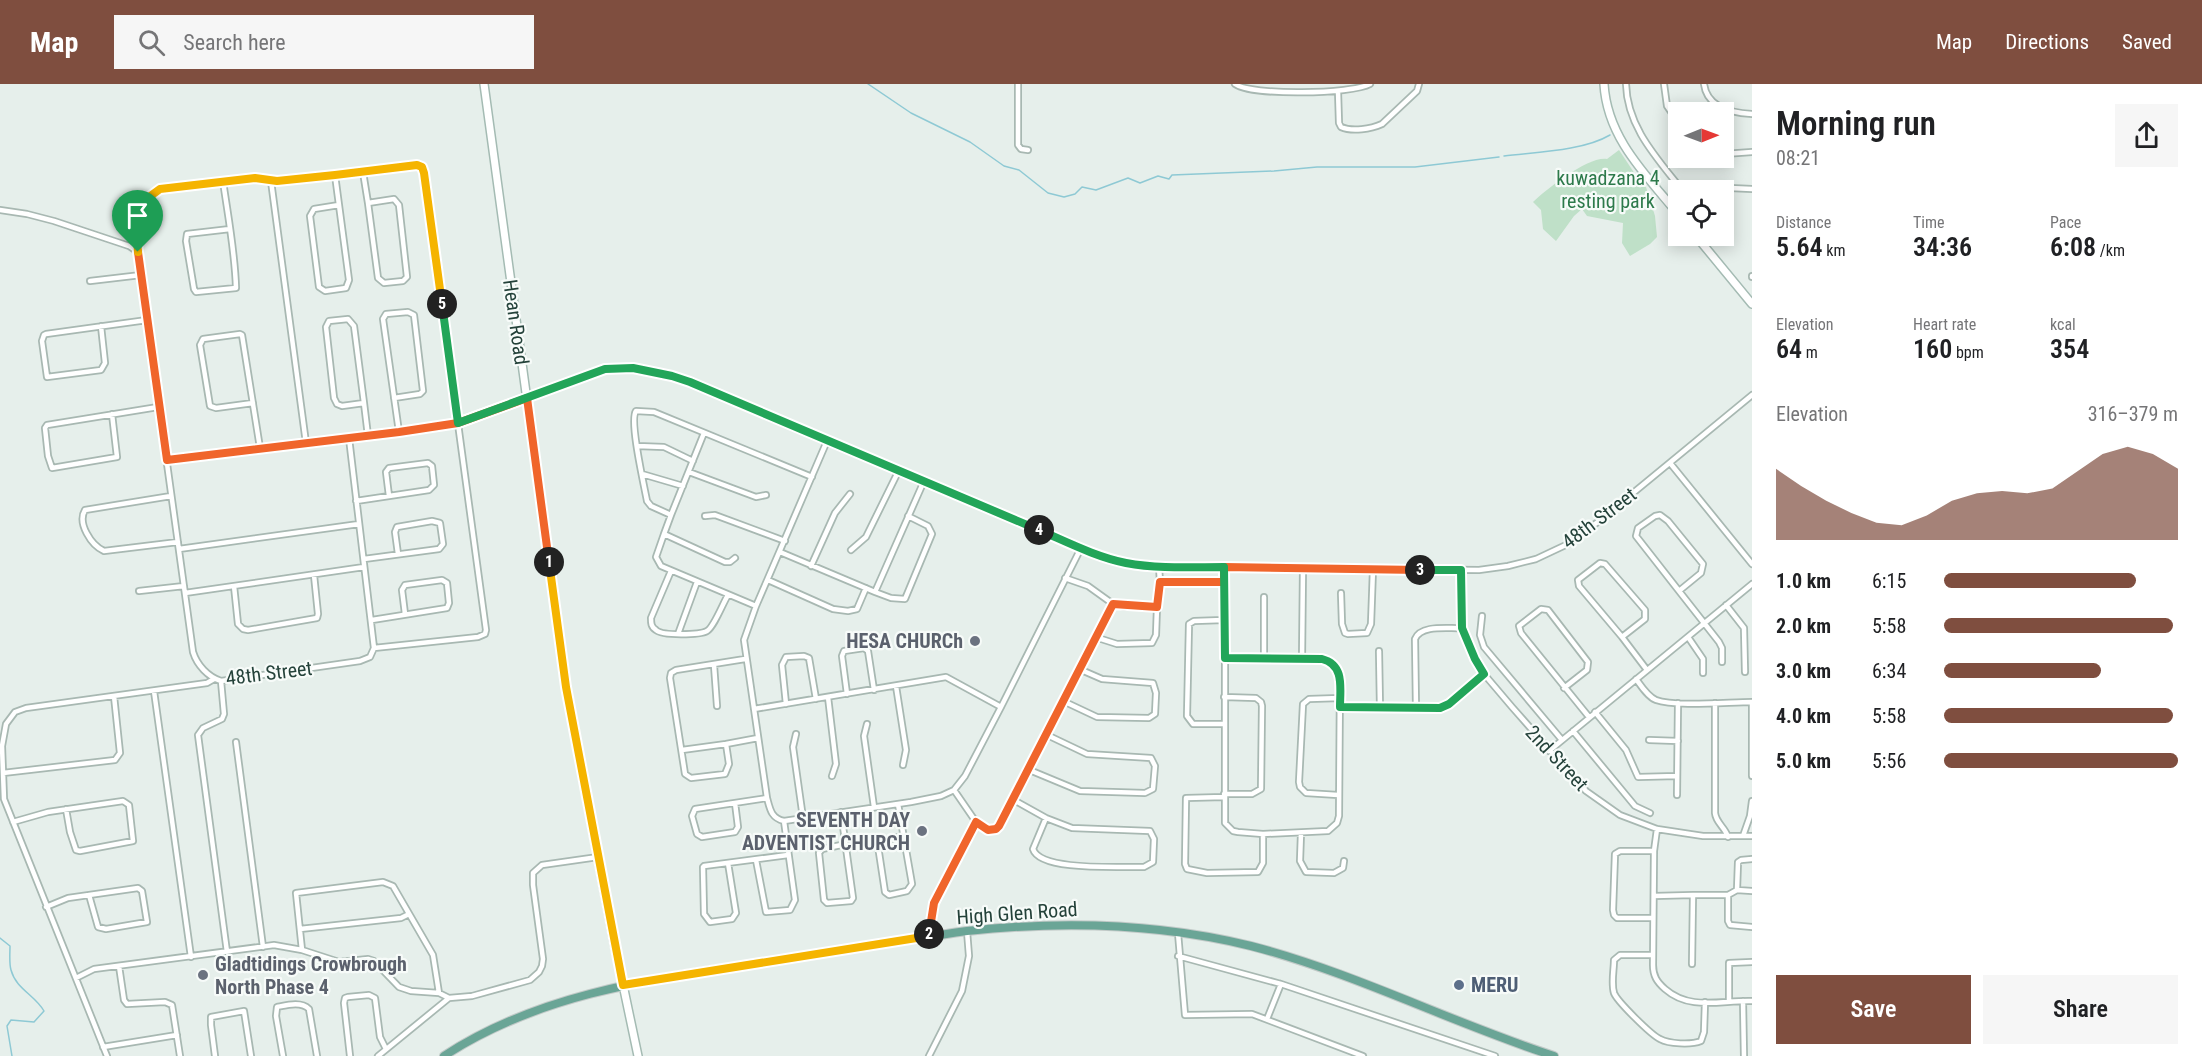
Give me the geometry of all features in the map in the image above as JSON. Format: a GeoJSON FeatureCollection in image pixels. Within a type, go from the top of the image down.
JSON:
{"type":"FeatureCollection","features":[{"type":"Feature","properties":{"kind":"main road","name":"High Glen Road"},"geometry":{"type":"LineString","coordinates":[[444,1056],[499,1026],[558,1002],[623,985],[929,936],[1017,926],[1075,924],[1178,933],[1240,944],[1303,962],[1554,1056]]}},
{"type":"Feature","properties":{"kind":"street","name":"Hean Road"},"geometry":{"type":"LineString","coordinates":[[484,84],[566,687],[597,857],[638,1056]]}},
{"type":"Feature","properties":{"kind":"street"},"geometry":{"type":"LineString","coordinates":[[1018,84],[1018,145],[1021,149],[1028,150]]}},
{"type":"Feature","properties":{"kind":"street"},"geometry":{"type":"LineString","coordinates":[[1235,84],[1246,89],[1338,91],[1361,88],[1370,84]]}},
{"type":"Feature","properties":{"kind":"street"},"geometry":{"type":"LineString","coordinates":[[1338,91],[1339,123],[1341,127],[1349,130],[1382,124],[1417,91],[1419,84]]}},
{"type":"Feature","properties":{"kind":"street"},"geometry":{"type":"LineString","coordinates":[[1604,84],[1607,110],[1620,140],[1636,164],[1668,202]]}},
{"type":"Feature","properties":{"kind":"street"},"geometry":{"type":"LineString","coordinates":[[1626,84],[1635,125],[1643,140],[1674,180]]}},
{"type":"Feature","properties":{"kind":"street"},"geometry":{"type":"LineString","coordinates":[[1664,84],[1668,107]]}},
{"type":"Feature","properties":{"kind":"street"},"geometry":{"type":"LineString","coordinates":[[1704,84],[1708,97],[1719,106],[1736,113],[1752,114]]}},
{"type":"Feature","properties":{"kind":"street"},"geometry":{"type":"LineString","coordinates":[[1734,153],[1752,152]]}},
{"type":"Feature","properties":{"kind":"street"},"geometry":{"type":"LineString","coordinates":[[167,460],[138,252],[137,212],[145,200],[160,189],[255,178],[271,181],[417,165],[422,167],[424,173],[485,634],[478,637],[374,648],[349,438]]}},
{"type":"Feature","properties":{"kind":"street"},"geometry":{"type":"LineString","coordinates":[[363,172],[379,280],[384,283],[405,280],[407,275],[398,202],[392,200],[368,203]]}},
{"type":"Feature","properties":{"kind":"street"},"geometry":{"type":"LineString","coordinates":[[335,175],[339,205],[348,286],[322,290],[318,284],[310,216],[314,209],[339,205]]}},
{"type":"Feature","properties":{"kind":"street"},"geometry":{"type":"LineString","coordinates":[[223,181],[230,229],[236,288],[196,292],[186,242],[187,234],[230,229]]}},
{"type":"Feature","properties":{"kind":"street"},"geometry":{"type":"LineString","coordinates":[[271,181],[306,443]]}},
{"type":"Feature","properties":{"kind":"street"},"geometry":{"type":"LineString","coordinates":[[1734,188],[1752,189]]}},
{"type":"Feature","properties":{"kind":"street"},"geometry":{"type":"LineString","coordinates":[[0,210],[54,221],[129,246],[138,252]]}},
{"type":"Feature","properties":{"kind":"street"},"geometry":{"type":"LineString","coordinates":[[1704,246],[1752,304]]}},
{"type":"Feature","properties":{"kind":"street"},"geometry":{"type":"LineString","coordinates":[[90,282],[141,275]]}},
{"type":"Feature","properties":{"kind":"street"},"geometry":{"type":"LineString","coordinates":[[394,398],[423,392],[414,315],[408,312],[386,314],[384,319],[394,398],[399,432]]}},
{"type":"Feature","properties":{"kind":"street"},"geometry":{"type":"LineString","coordinates":[[364,402],[342,406],[335,401],[326,327],[329,321],[348,319],[353,322],[364,402],[368,436]]}},
{"type":"Feature","properties":{"kind":"street"},"geometry":{"type":"LineString","coordinates":[[100,326],[105,363],[101,370],[47,377],[42,340],[44,335],[100,326],[147,320]]}},
{"type":"Feature","properties":{"kind":"street"},"geometry":{"type":"LineString","coordinates":[[253,403],[214,408],[210,406],[201,340],[242,335],[253,403],[260,448]]}},
{"type":"Feature","properties":{"kind":"street","name":"48th Street"},"geometry":{"type":"LineString","coordinates":[[374,648],[370,657],[360,661],[220,681],[214,679],[197,664],[193,652],[167,460],[458,423],[605,369],[633,368],[690,382],[1081,548],[1125,562],[1159,567],[1461,570],[1508,566],[1553,552],[1592,526],[1752,395]]}},
{"type":"Feature","properties":{"kind":"street"},"geometry":{"type":"LineString","coordinates":[[112,414],[117,458],[52,468],[45,432],[47,425],[112,414],[158,407]]}},
{"type":"Feature","properties":{"kind":"street"},"geometry":{"type":"LineString","coordinates":[[671,516],[649,503],[637,446],[633,417],[636,411],[654,412],[812,477]]}},
{"type":"Feature","properties":{"kind":"street"},"geometry":{"type":"LineString","coordinates":[[704,433],[656,557],[661,566],[671,571],[756,606]]}},
{"type":"Feature","properties":{"kind":"street"},"geometry":{"type":"LineString","coordinates":[[827,441],[756,606],[744,640],[767,798],[774,816],[784,821],[898,804],[941,796],[954,790],[964,776],[1001,707],[1081,548]]}},
{"type":"Feature","properties":{"kind":"street"},"geometry":{"type":"LineString","coordinates":[[637,446],[659,446],[693,461]]}},
{"type":"Feature","properties":{"kind":"street"},"geometry":{"type":"LineString","coordinates":[[356,501],[389,496],[431,489],[434,485],[432,466],[428,463],[389,468],[386,472],[389,496]]}},
{"type":"Feature","properties":{"kind":"street"},"geometry":{"type":"LineString","coordinates":[[1670,463],[1752,564]]}},
{"type":"Feature","properties":{"kind":"street"},"geometry":{"type":"LineString","coordinates":[[851,550],[866,537],[898,470]]}},
{"type":"Feature","properties":{"kind":"street"},"geometry":{"type":"LineString","coordinates":[[689,472],[756,497],[766,495]]}},
{"type":"Feature","properties":{"kind":"street"},"geometry":{"type":"LineString","coordinates":[[642,474],[683,486]]}},
{"type":"Feature","properties":{"kind":"street"},"geometry":{"type":"LineString","coordinates":[[875,592],[924,481]]}},
{"type":"Feature","properties":{"kind":"street"},"geometry":{"type":"LineString","coordinates":[[811,566],[835,513],[850,494]]}},
{"type":"Feature","properties":{"kind":"street"},"geometry":{"type":"LineString","coordinates":[[171,496],[88,509],[82,514],[83,524],[98,548],[104,551],[178,542]]}},
{"type":"Feature","properties":{"kind":"street"},"geometry":{"type":"LineString","coordinates":[[705,516],[715,515],[785,541]]}},
{"type":"Feature","properties":{"kind":"street"},"geometry":{"type":"LineString","coordinates":[[1679,591],[1701,573],[1702,564],[1668,521],[1660,515],[1655,516],[1638,528],[1636,536],[1721,645],[1722,662]]}},
{"type":"Feature","properties":{"kind":"street"},"geometry":{"type":"LineString","coordinates":[[780,552],[875,592],[891,598],[905,599],[932,534],[928,526],[908,516]]}},
{"type":"Feature","properties":{"kind":"street"},"geometry":{"type":"LineString","coordinates":[[364,559],[435,550],[441,547],[440,523],[432,521],[397,527],[395,532],[398,554]]}},
{"type":"Feature","properties":{"kind":"street"},"geometry":{"type":"LineString","coordinates":[[179,549],[359,524]]}},
{"type":"Feature","properties":{"kind":"street"},"geometry":{"type":"LineString","coordinates":[[664,534],[725,562],[730,562],[735,558]]}},
{"type":"Feature","properties":{"kind":"street"},"geometry":{"type":"LineString","coordinates":[[1622,637],[1645,619],[1646,614],[1603,562],[1578,580],[1578,583],[1647,670]]}},
{"type":"Feature","properties":{"kind":"street"},"geometry":{"type":"LineString","coordinates":[[185,592],[364,567]]}},
{"type":"Feature","properties":{"kind":"street"},"geometry":{"type":"LineString","coordinates":[[1095,637],[1117,644],[1152,643],[1156,635],[1159,567]]}},
{"type":"Feature","properties":{"kind":"street"},"geometry":{"type":"LineString","coordinates":[[1224,567],[1224,818],[1228,827],[1238,832],[1263,834],[1328,831],[1334,828],[1339,816],[1340,680],[1336,666],[1322,659],[1225,658]]}},
{"type":"Feature","properties":{"kind":"street"},"geometry":{"type":"LineString","coordinates":[[1302,659],[1304,568]]}},
{"type":"Feature","properties":{"kind":"street"},"geometry":{"type":"LineString","coordinates":[[1341,592],[1342,624],[1345,633],[1367,633],[1371,624],[1373,569]]}},
{"type":"Feature","properties":{"kind":"street","name":"2nd Street"},"geometry":{"type":"LineString","coordinates":[[1461,570],[1462,628],[1475,659],[1484,674],[1574,779],[1620,815],[1657,829],[1686,834],[1752,837]]}},
{"type":"Feature","properties":{"kind":"street"},"geometry":{"type":"LineString","coordinates":[[671,571],[651,618],[654,629],[658,632],[678,634],[702,633],[708,630],[728,595]]}},
{"type":"Feature","properties":{"kind":"street"},"geometry":{"type":"LineString","coordinates":[[234,586],[238,624],[248,630],[317,618],[314,575]]}},
{"type":"Feature","properties":{"kind":"street"},"geometry":{"type":"LineString","coordinates":[[1065,578],[1088,586],[1113,604],[1157,607]]}},
{"type":"Feature","properties":{"kind":"street"},"geometry":{"type":"LineString","coordinates":[[372,620],[447,608],[449,603],[447,583],[442,580],[405,585],[402,590],[405,614]]}},
{"type":"Feature","properties":{"kind":"street"},"geometry":{"type":"LineString","coordinates":[[768,580],[833,609],[842,610],[857,609],[866,588]]}},
{"type":"Feature","properties":{"kind":"street"},"geometry":{"type":"LineString","coordinates":[[678,634],[697,582]]}},
{"type":"Feature","properties":{"kind":"street"},"geometry":{"type":"LineString","coordinates":[[1160,582],[1224,582]]}},
{"type":"Feature","properties":{"kind":"street"},"geometry":{"type":"LineString","coordinates":[[1549,751],[1752,584]]}},
{"type":"Feature","properties":{"kind":"street"},"geometry":{"type":"LineString","coordinates":[[139,591],[184,586]]}},
{"type":"Feature","properties":{"kind":"street"},"geometry":{"type":"LineString","coordinates":[[1264,597],[1264,658]]}},
{"type":"Feature","properties":{"kind":"street"},"geometry":{"type":"LineString","coordinates":[[954,790],[976,822],[988,830],[996,829],[1004,818],[1113,604]]}},
{"type":"Feature","properties":{"kind":"street"},"geometry":{"type":"LineString","coordinates":[[1726,605],[1744,628],[1745,672]]}},
{"type":"Feature","properties":{"kind":"street"},"geometry":{"type":"LineString","coordinates":[[1564,688],[1587,669],[1588,662],[1548,610],[1541,609],[1522,623],[1519,630],[1564,688],[1589,717]]}},
{"type":"Feature","properties":{"kind":"street"},"geometry":{"type":"LineString","coordinates":[[1482,616],[1480,635],[1484,647],[1562,740]]}},
{"type":"Feature","properties":{"kind":"street"},"geometry":{"type":"LineString","coordinates":[[1224,620],[1194,621],[1188,624],[1187,716],[1192,724],[1224,724]]}},
{"type":"Feature","properties":{"kind":"street"},"geometry":{"type":"LineString","coordinates":[[1416,708],[1417,634],[1424,630],[1462,628]]}},
{"type":"Feature","properties":{"kind":"street"},"geometry":{"type":"LineString","coordinates":[[1688,637],[1702,659],[1703,673]]}},
{"type":"Feature","properties":{"kind":"street"},"geometry":{"type":"LineString","coordinates":[[847,694],[842,656],[844,651],[864,648],[868,651],[874,690]]}},
{"type":"Feature","properties":{"kind":"street"},"geometry":{"type":"LineString","coordinates":[[1379,651],[1380,708]]}},
{"type":"Feature","properties":{"kind":"street"},"geometry":{"type":"LineString","coordinates":[[786,704],[782,665],[786,657],[809,658],[816,699]]}},
{"type":"Feature","properties":{"kind":"street"},"geometry":{"type":"LineString","coordinates":[[726,744],[729,764],[727,771],[722,775],[691,778],[687,776],[670,675],[676,670],[745,659]]}},
{"type":"Feature","properties":{"kind":"street"},"geometry":{"type":"LineString","coordinates":[[714,665],[717,706]]}},
{"type":"Feature","properties":{"kind":"street"},"geometry":{"type":"LineString","coordinates":[[1063,701],[1097,717],[1149,718],[1155,714],[1156,693],[1153,683],[1102,679],[1078,669]]}},
{"type":"Feature","properties":{"kind":"street"},"geometry":{"type":"LineString","coordinates":[[1340,707],[1444,707],[1484,674]]}},
{"type":"Feature","properties":{"kind":"street"},"geometry":{"type":"LineString","coordinates":[[754,709],[946,677],[1001,707]]}},
{"type":"Feature","properties":{"kind":"street"},"geometry":{"type":"LineString","coordinates":[[107,1056],[4,799],[3,736],[6,724],[15,712],[26,708],[154,691],[214,679]]}},
{"type":"Feature","properties":{"kind":"street"},"geometry":{"type":"LineString","coordinates":[[1636,680],[1653,699],[1678,703],[1752,702],[1752,777]]}},
{"type":"Feature","properties":{"kind":"street"},"geometry":{"type":"LineString","coordinates":[[220,681],[224,714],[222,718],[203,728],[198,735],[227,952]]}},
{"type":"Feature","properties":{"kind":"street"},"geometry":{"type":"LineString","coordinates":[[896,686],[906,750],[903,765]]}},
{"type":"Feature","properties":{"kind":"street"},"geometry":{"type":"LineString","coordinates":[[154,691],[191,957]]}},
{"type":"Feature","properties":{"kind":"street"},"geometry":{"type":"LineString","coordinates":[[3,773],[115,760],[120,753],[114,696]]}},
{"type":"Feature","properties":{"kind":"street"},"geometry":{"type":"LineString","coordinates":[[828,697],[836,764],[832,776]]}},
{"type":"Feature","properties":{"kind":"street"},"geometry":{"type":"LineString","coordinates":[[1224,698],[1256,698],[1261,702],[1261,789],[1252,794],[1186,798],[1185,864],[1187,869],[1191,872],[1258,872],[1263,863],[1263,834]]}},
{"type":"Feature","properties":{"kind":"street"},"geometry":{"type":"LineString","coordinates":[[1338,795],[1306,793],[1300,788],[1299,782],[1303,704],[1309,699],[1340,698]]}},
{"type":"Feature","properties":{"kind":"street"},"geometry":{"type":"LineString","coordinates":[[1677,795],[1678,703]]}},
{"type":"Feature","properties":{"kind":"street"},"geometry":{"type":"LineString","coordinates":[[1715,703],[1715,817],[1725,828],[1728,837]]}},
{"type":"Feature","properties":{"kind":"street"},"geometry":{"type":"LineString","coordinates":[[1595,712],[1626,750],[1638,777],[1677,776]]}},
{"type":"Feature","properties":{"kind":"street"},"geometry":{"type":"LineString","coordinates":[[867,724],[864,736],[874,807]]}},
{"type":"Feature","properties":{"kind":"street"},"geometry":{"type":"LineString","coordinates":[[1573,731],[1635,806],[1650,813]]}},
{"type":"Feature","properties":{"kind":"street"},"geometry":{"type":"LineString","coordinates":[[796,734],[794,747],[803,818]]}},
{"type":"Feature","properties":{"kind":"street"},"geometry":{"type":"LineString","coordinates":[[1028,769],[1080,791],[1145,793],[1153,789],[1155,766],[1151,758],[1087,754],[1045,734]]}},
{"type":"Feature","properties":{"kind":"street"},"geometry":{"type":"LineString","coordinates":[[682,750],[758,738]]}},
{"type":"Feature","properties":{"kind":"street"},"geometry":{"type":"LineString","coordinates":[[1649,740],[1678,741]]}},
{"type":"Feature","properties":{"kind":"street"},"geometry":{"type":"LineString","coordinates":[[236,742],[263,947]]}},
{"type":"Feature","properties":{"kind":"street"},"geometry":{"type":"LineString","coordinates":[[735,803],[738,827],[735,832],[702,837],[697,834],[692,816],[694,810],[735,803],[767,798]]}},
{"type":"Feature","properties":{"kind":"street"},"geometry":{"type":"LineString","coordinates":[[1012,799],[1046,818],[1072,828],[1150,831],[1154,839],[1153,862],[1144,867],[1068,866],[1049,861],[1037,856],[1033,849],[1046,818]]}},
{"type":"Feature","properties":{"kind":"street"},"geometry":{"type":"LineString","coordinates":[[1743,836],[1752,801]]}},
{"type":"Feature","properties":{"kind":"street"},"geometry":{"type":"LineString","coordinates":[[13,822],[48,812],[66,809],[127,802],[133,842],[76,850],[66,809]]}},
{"type":"Feature","properties":{"kind":"street"},"geometry":{"type":"LineString","coordinates":[[898,804],[911,887],[907,891],[889,895],[885,892],[878,846],[882,841],[903,836]]}},
{"type":"Feature","properties":{"kind":"street"},"geometry":{"type":"LineString","coordinates":[[841,813],[846,844],[854,898],[851,901],[827,903],[824,900],[819,853],[822,849],[846,844]]}},
{"type":"Feature","properties":{"kind":"street"},"geometry":{"type":"LineString","coordinates":[[756,860],[766,912],[793,908],[795,900],[784,821]]}},
{"type":"Feature","properties":{"kind":"street"},"geometry":{"type":"LineString","coordinates":[[929,936],[934,903],[976,822]]}},
{"type":"Feature","properties":{"kind":"street"},"geometry":{"type":"LineString","coordinates":[[1657,829],[1654,850],[1654,976],[1671,994],[1688,1002],[1752,1001]]}},
{"type":"Feature","properties":{"kind":"street"},"geometry":{"type":"LineString","coordinates":[[1301,832],[1301,866],[1306,872],[1338,872],[1343,868],[1344,861]]}},
{"type":"Feature","properties":{"kind":"street"},"geometry":{"type":"LineString","coordinates":[[1653,918],[1617,918],[1613,910],[1615,854],[1620,851],[1654,850]]}},
{"type":"Feature","properties":{"kind":"street"},"geometry":{"type":"LineString","coordinates":[[728,863],[736,913],[732,919],[710,922],[704,914],[702,868],[728,863],[788,855]]}},
{"type":"Feature","properties":{"kind":"street"},"geometry":{"type":"LineString","coordinates":[[76,978],[94,969],[274,945],[302,950],[339,962],[368,959],[374,961],[399,987],[411,991],[439,993],[449,998],[472,996],[535,977],[543,966],[532,885],[533,873],[542,865],[597,857]]}},
{"type":"Feature","properties":{"kind":"street"},"geometry":{"type":"LineString","coordinates":[[1737,890],[1738,862],[1752,859]]}},
{"type":"Feature","properties":{"kind":"street"},"geometry":{"type":"LineString","coordinates":[[302,950],[296,893],[383,882],[393,886],[434,955],[439,993]]}},
{"type":"Feature","properties":{"kind":"street"},"geometry":{"type":"LineString","coordinates":[[46,907],[68,898],[89,895],[141,888],[147,922],[100,929],[94,919],[89,895]]}},
{"type":"Feature","properties":{"kind":"street"},"geometry":{"type":"LineString","coordinates":[[1654,896],[1728,896],[1737,890],[1752,891]]}},
{"type":"Feature","properties":{"kind":"street"},"geometry":{"type":"LineString","coordinates":[[1692,964],[1693,895]]}},
{"type":"Feature","properties":{"kind":"street"},"geometry":{"type":"LineString","coordinates":[[1728,896],[1729,923],[1734,927],[1752,927]]}},
{"type":"Feature","properties":{"kind":"street"},"geometry":{"type":"LineString","coordinates":[[300,929],[401,918],[409,914]]}},
{"type":"Feature","properties":{"kind":"street"},"geometry":{"type":"LineString","coordinates":[[929,1056],[962,991],[969,956],[967,931]]}},
{"type":"Feature","properties":{"kind":"street"},"geometry":{"type":"LineString","coordinates":[[1178,933],[1178,956],[1185,1015],[1252,1014],[1363,1056]]}},
{"type":"Feature","properties":{"kind":"street"},"geometry":{"type":"LineString","coordinates":[[1653,955],[1620,956],[1614,960],[1613,987],[1616,997],[1654,1035],[1666,1041],[1695,1043],[1701,1041],[1704,1032],[1705,1002]]}},
{"type":"Feature","properties":{"kind":"street"},"geometry":{"type":"LineString","coordinates":[[1178,956],[1281,984],[1495,1056]]}},
{"type":"Feature","properties":{"kind":"street"},"geometry":{"type":"LineString","coordinates":[[1729,1001],[1729,963],[1752,962]]}},
{"type":"Feature","properties":{"kind":"street"},"geometry":{"type":"LineString","coordinates":[[118,966],[125,1002],[131,1005],[170,1002],[174,1010],[180,1056]]}},
{"type":"Feature","properties":{"kind":"street"},"geometry":{"type":"LineString","coordinates":[[1267,1019],[1281,984]]}},
{"type":"Feature","properties":{"kind":"street"},"geometry":{"type":"LineString","coordinates":[[350,1056],[344,1003],[348,997],[369,995],[375,998],[381,1037],[386,1049]]}},
{"type":"Feature","properties":{"kind":"street"},"geometry":{"type":"LineString","coordinates":[[378,1056],[449,998]]}},
{"type":"Feature","properties":{"kind":"street"},"geometry":{"type":"LineString","coordinates":[[1743,1001],[1744,1056]]}},
{"type":"Feature","properties":{"kind":"street"},"geometry":{"type":"LineString","coordinates":[[283,1056],[276,1016],[277,1007],[299,1004],[309,1009],[317,1056]]}},
{"type":"Feature","properties":{"kind":"street"},"geometry":{"type":"LineString","coordinates":[[215,1056],[211,1017],[243,1011],[251,1056]]}},
{"type":"Feature","properties":{"kind":"street"},"geometry":{"type":"LineString","coordinates":[[103,1047],[177,1035]]}},
{"type":"Feature","properties":{"kind":"green space","name":"kuwadzana 4 resting park"},"geometry":{"type":"Polygon","coordinates":[[[1619,150],[1646,187],[1655,216],[1657,237],[1630,256],[1622,243],[1623,223],[1587,216],[1582,209],[1556,241],[1543,229],[1541,210],[1533,202],[1579,168],[1599,159],[1607,159],[1619,150]]]}},
{"type":"Feature","properties":{"kind":"waterway"},"geometry":{"type":"LineString","coordinates":[[868,84],[911,113],[970,142],[1004,166],[1019,170],[1048,193],[1064,197],[1075,194],[1082,187],[1096,190],[1128,178],[1140,183],[1158,176],[1169,179],[1172,175],[1317,167],[1415,167],[1499,157]]}},
{"type":"Feature","properties":{"kind":"waterway"},"geometry":{"type":"LineString","coordinates":[[1504,156],[1573,148],[1610,135]]}},
{"type":"Feature","properties":{"kind":"waterway"},"geometry":{"type":"LineString","coordinates":[[0,938],[10,946],[13,977],[44,1011],[34,1022],[11,1020],[7,1026],[12,1056]]}},
{"type":"Feature","properties":{"kind":"place","name":"HESA CHURCh"},"geometry":{"type":"Point","coordinates":[975,641]}},
{"type":"Feature","properties":{"kind":"place","name":"SEVENTH DAY ADVENTIST CHURCH"},"geometry":{"type":"Point","coordinates":[922,831]}},
{"type":"Feature","properties":{"kind":"place","name":"Gladtidings Crowbrough North Phase 4"},"geometry":{"type":"Point","coordinates":[203,975]}},
{"type":"Feature","properties":{"kind":"place","name":"MERU"},"geometry":{"type":"Point","coordinates":[1459,985]}},
{"type":"Feature","properties":{"kind":"route"},"geometry":{"type":"LineString","coordinates":[[138,252],[137,212],[145,200],[160,189],[255,178],[277,181],[417,165],[422,167],[424,173],[458,423],[605,369],[633,368],[672,376],[1100,555],[1125,562],[1159,567],[1224,567],[1225,658],[1329,661],[1336,666],[1339,672],[1340,707],[1440,708],[1449,704],[1484,674],[1462,628],[1461,570],[1224,567],[1224,582],[1160,582],[1157,607],[1113,604],[999,826],[988,830],[976,822],[934,903],[929,936],[623,985],[566,687],[527,398],[458,423],[167,460],[138,252]]}}]}
